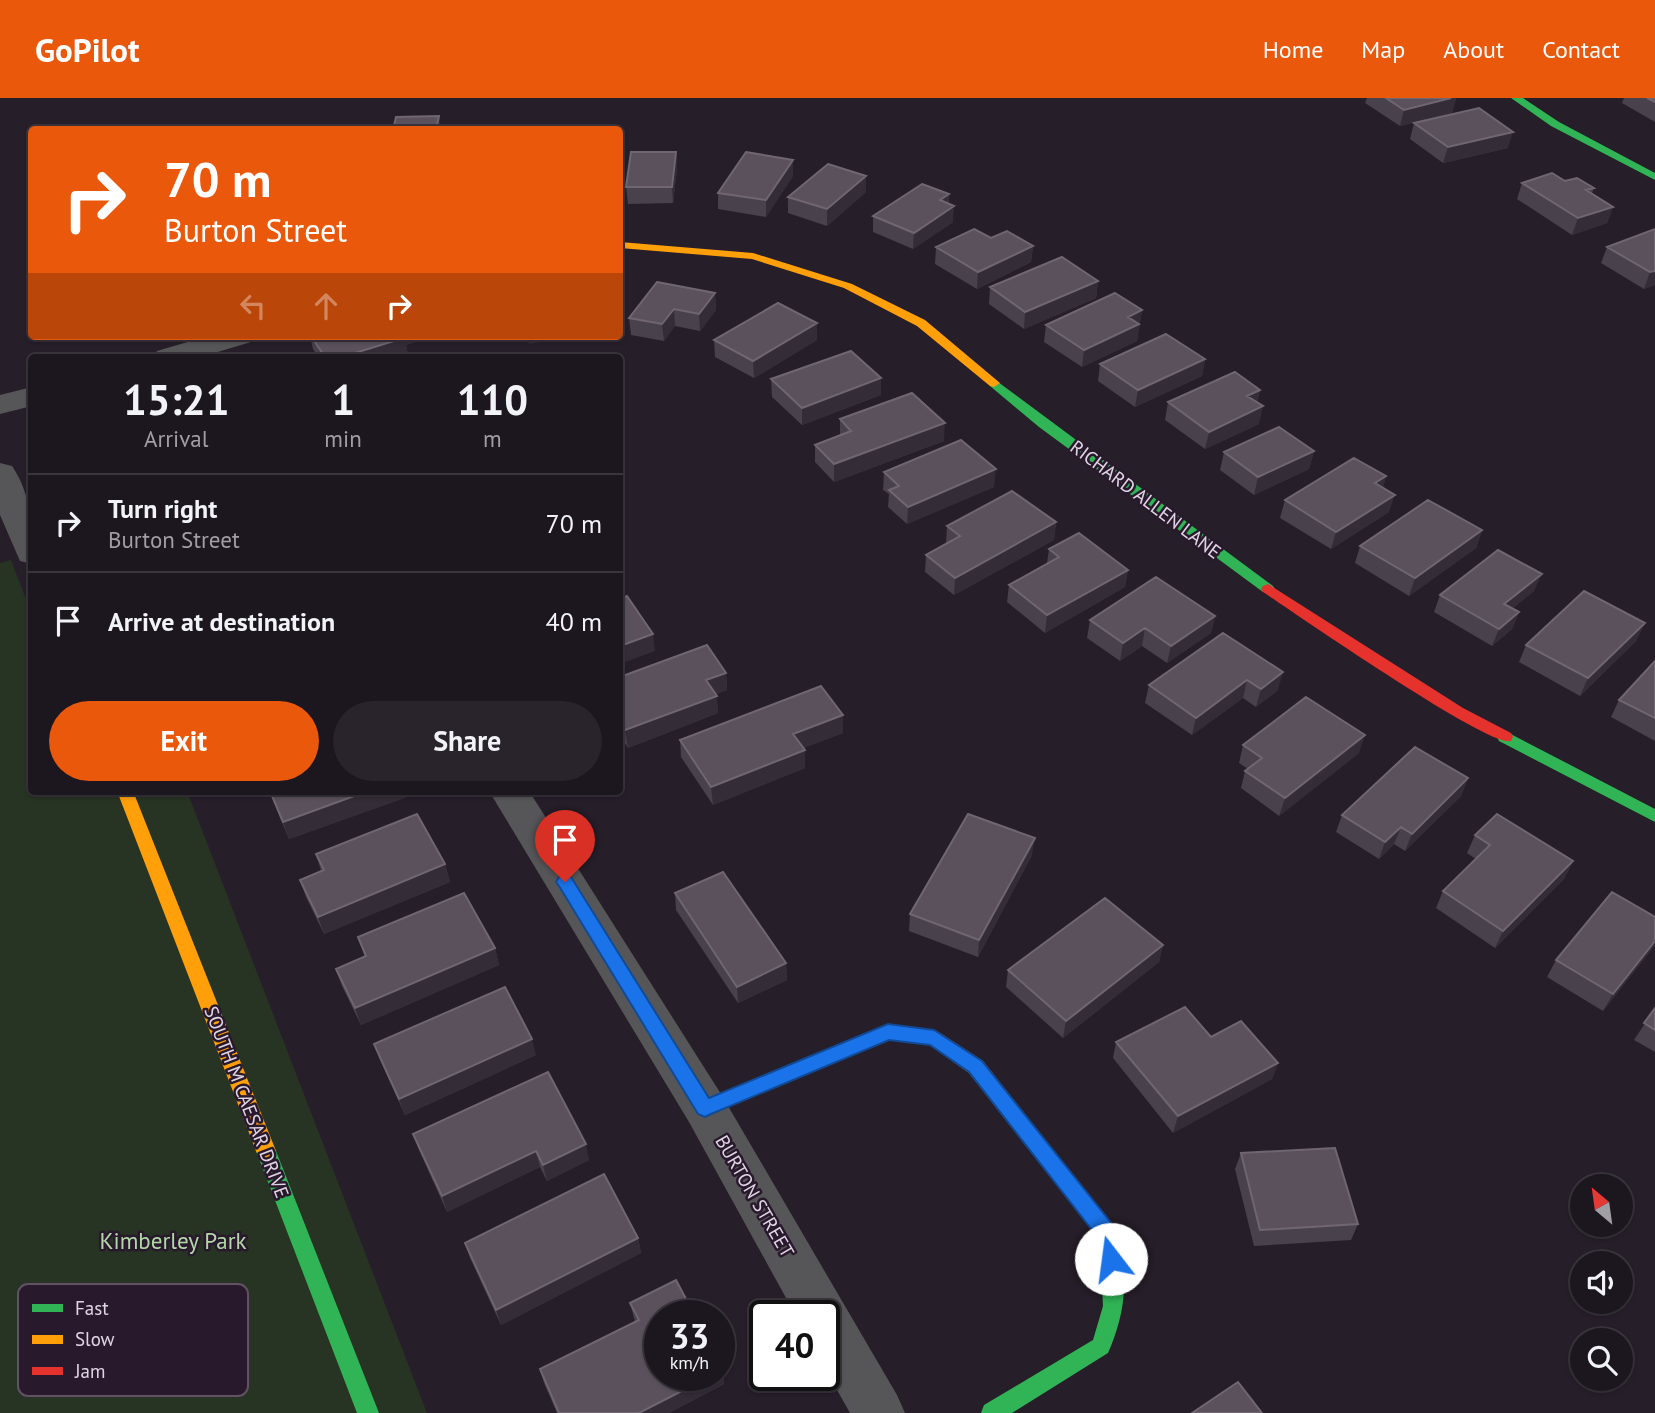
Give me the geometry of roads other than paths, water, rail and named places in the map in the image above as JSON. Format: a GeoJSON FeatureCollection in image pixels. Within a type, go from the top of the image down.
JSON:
{"type":"FeatureCollection","features":[{"type":"Feature","properties":{"kind":"street"},"geometry":{"type":"LineString","coordinates":[[1516,98],[1555,124],[1655,177]]}},
{"type":"Feature","properties":{"kind":"street","name":"RICHARD ALLEN LANE"},"geometry":{"type":"LineString","coordinates":[[623,245],[753,256],[848,286],[921,323],[1044,424],[1255,580],[1458,712],[1655,816]]}},
{"type":"Feature","properties":{"kind":"street"},"geometry":{"type":"LineString","coordinates":[[182,354],[240,342]]}},
{"type":"Feature","properties":{"kind":"street"},"geometry":{"type":"LineString","coordinates":[[0,405],[28,397]]}},
{"type":"Feature","properties":{"kind":"street"},"geometry":{"type":"LineString","coordinates":[[0,473],[28,543]]}},
{"type":"Feature","properties":{"kind":"street","name":"SOUTH M CAESAR DRIVE"},"geometry":{"type":"LineString","coordinates":[[127,795],[368,1413]]}},
{"type":"Feature","properties":{"kind":"street","name":"BURTON STREET"},"geometry":{"type":"LineString","coordinates":[[511,795],[705,1108],[814,1300]]}},
{"type":"Feature","properties":{"kind":"street"},"geometry":{"type":"LineString","coordinates":[[705,1108],[888,1032],[934,1038],[976,1067],[1109,1236],[1113,1306],[1101,1346],[992,1413]]}},
{"type":"Feature","properties":{"kind":"street","name":"BURTON STREET"},"geometry":{"type":"LineString","coordinates":[[840,1345],[879,1413]]}},
{"type":"Feature","properties":{"kind":"park label","name":"Kimberley Park"},"geometry":{"type":"Point","coordinates":[173,1240]}}]}
